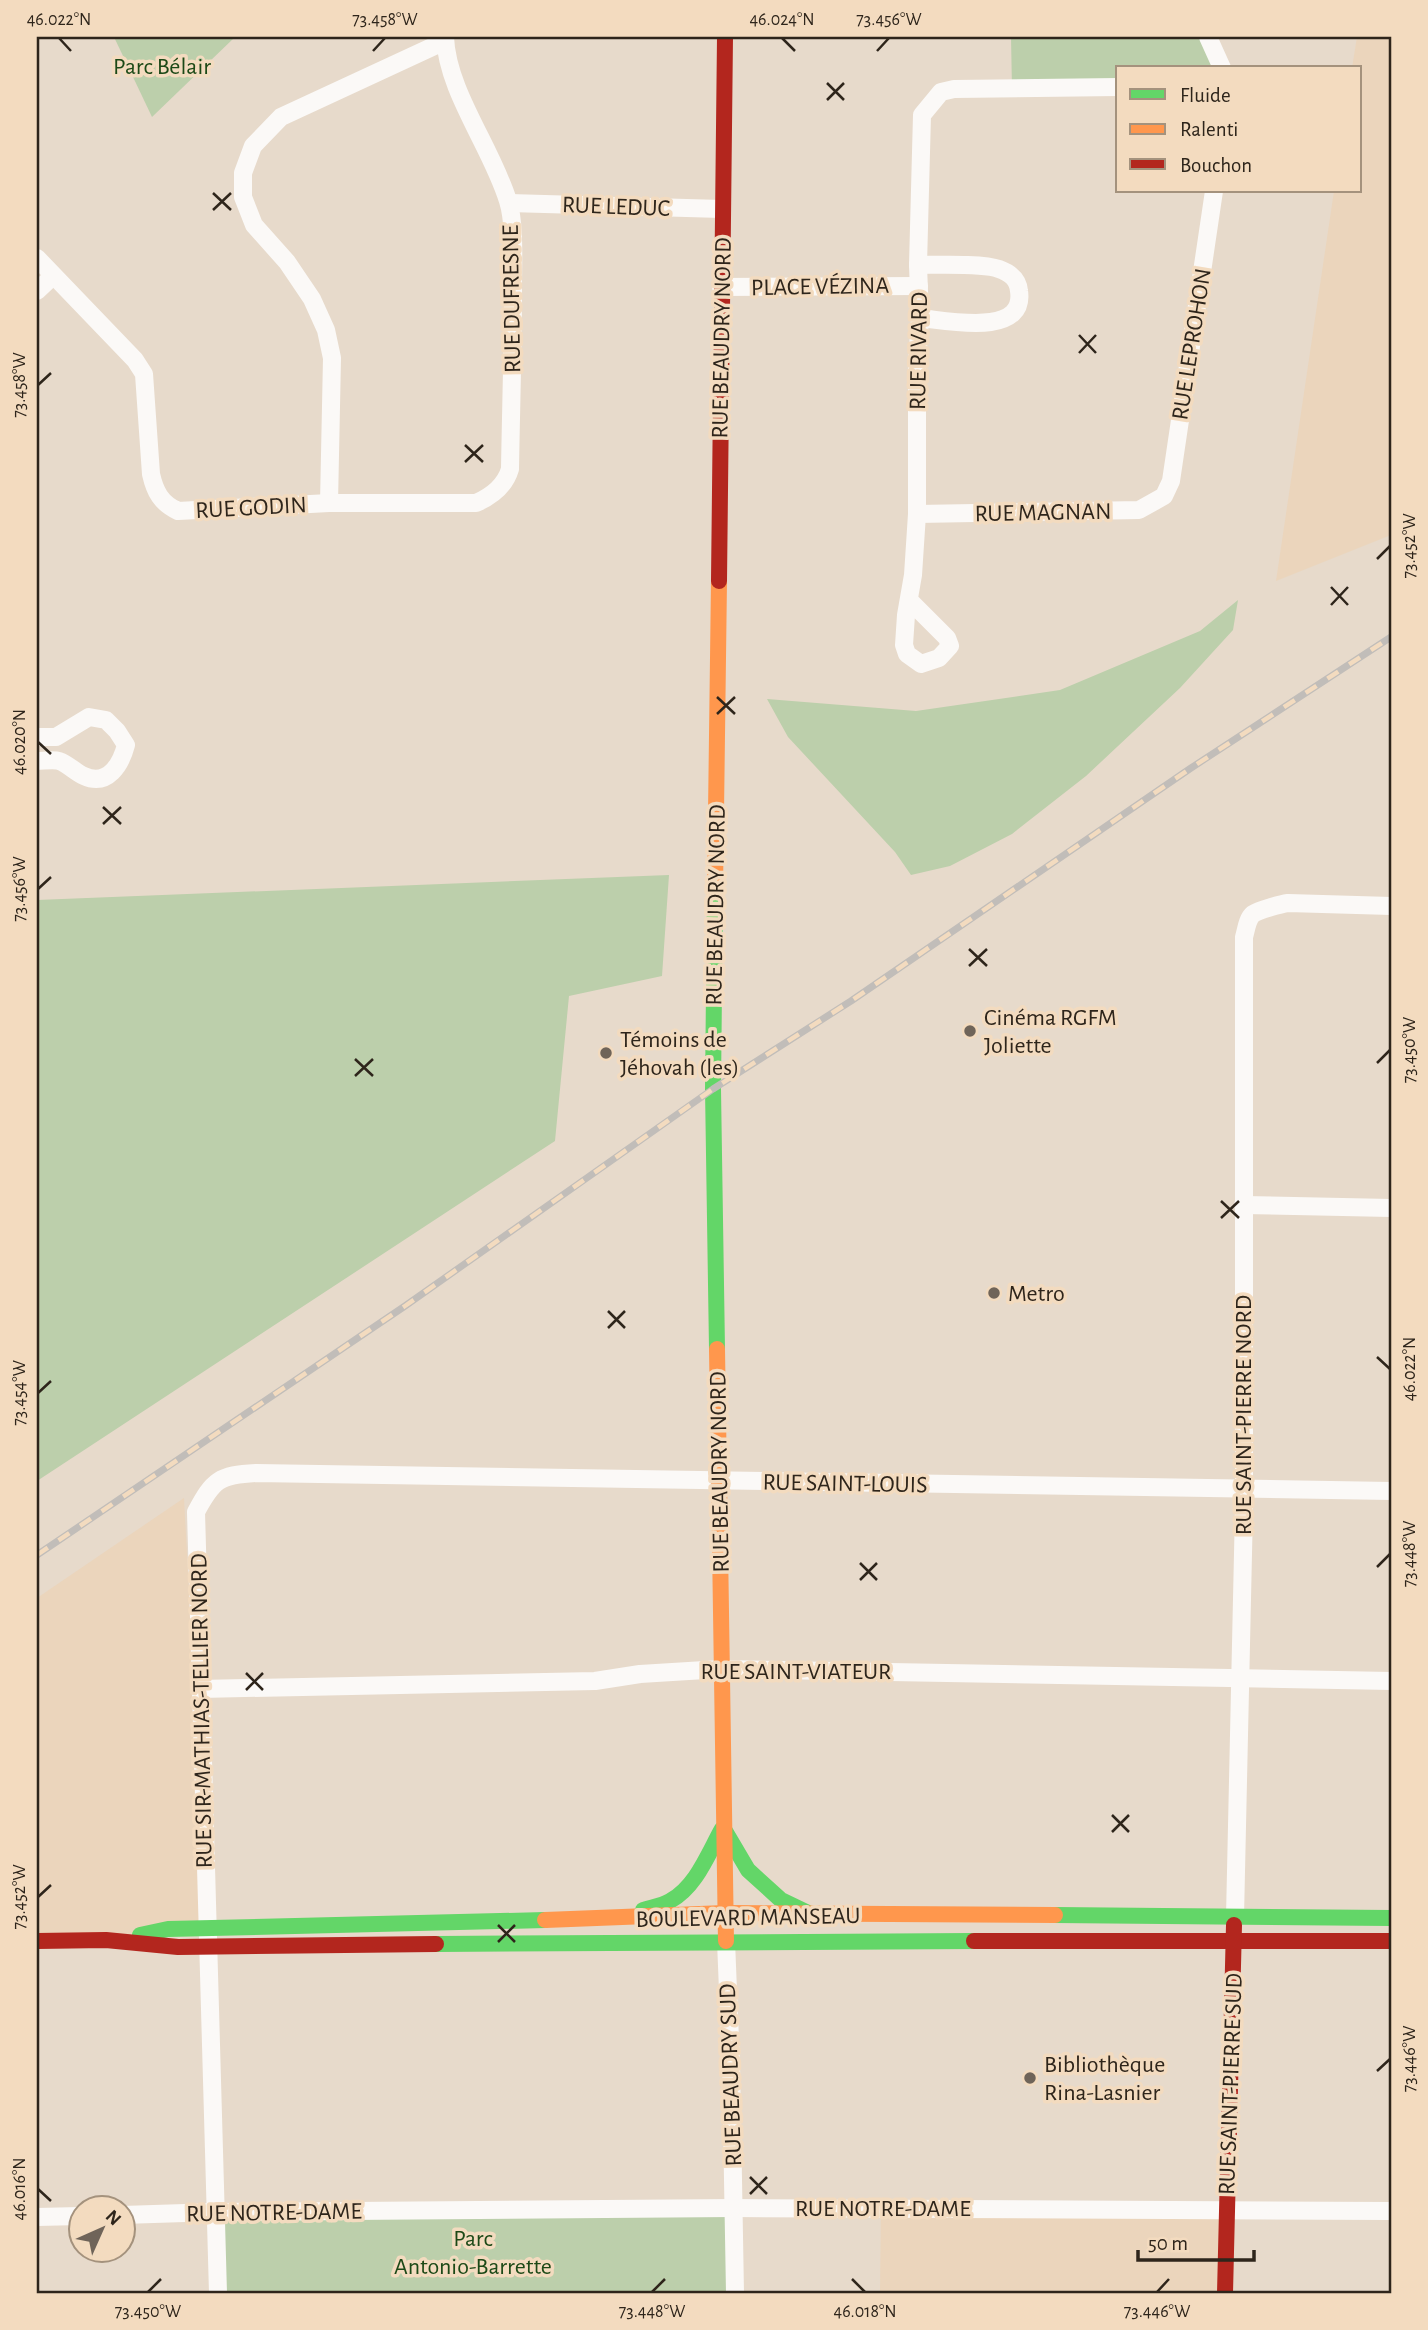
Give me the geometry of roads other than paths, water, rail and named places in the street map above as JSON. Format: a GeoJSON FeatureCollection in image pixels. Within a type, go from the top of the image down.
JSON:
{"type":"FeatureCollection","features":[{"type":"Feature","properties":{"kind":"main road","name":"RUE BEAUDRY NORD"},"geometry":{"type":"LineString","coordinates":[[725,37],[713,1089],[726,1941]]}},
{"type":"Feature","properties":{"kind":"main road"},"geometry":{"type":"LineString","coordinates":[[723,1827],[748,1870],[759,1881],[781,1900],[813,1915]]}},
{"type":"Feature","properties":{"kind":"main road"},"geometry":{"type":"LineString","coordinates":[[620,1918],[669,1901],[685,1889],[700,1870],[723,1827]]}},
{"type":"Feature","properties":{"kind":"main road","name":"BOULEVARD MANSEAU"},"geometry":{"type":"LineString","coordinates":[[106,1940],[168,1930],[206,1928],[725,1913],[1391,1918]]}},
{"type":"Feature","properties":{"kind":"main road","name":"RUE SAINT-PIERRE SUD"},"geometry":{"type":"LineString","coordinates":[[1225,2293],[1234,1917]]}},
{"type":"Feature","properties":{"kind":"main road","name":"BOULEVARD MANSEAU"},"geometry":{"type":"LineString","coordinates":[[37,1941],[106,1940],[208,1947],[726,1941],[1391,1941]]}},
{"type":"Feature","properties":{"kind":"street"},"geometry":{"type":"LineString","coordinates":[[1208,37],[1221,66]]}},
{"type":"Feature","properties":{"kind":"street"},"geometry":{"type":"LineString","coordinates":[[329,503],[331,358],[326,330],[313,299],[287,262],[254,225],[243,197],[243,173],[253,146],[281,117],[445,39]]}},
{"type":"Feature","properties":{"kind":"street","name":"RUE DUFRESNE"},"geometry":{"type":"LineString","coordinates":[[445,39],[446,54],[462,101],[489,153],[509,203],[513,253],[510,469],[507,478],[499,487]]}},
{"type":"Feature","properties":{"kind":"street","name":"RUE RIVARD"},"geometry":{"type":"LineString","coordinates":[[910,601],[917,514],[917,364],[920,318],[918,265],[922,115],[941,92],[954,89],[1116,87]]}},
{"type":"Feature","properties":{"kind":"street","name":"RUE LEPROHON"},"geometry":{"type":"LineString","coordinates":[[1164,496],[1171,481],[1214,192]]}},
{"type":"Feature","properties":{"kind":"street","name":"RUE LEDUC"},"geometry":{"type":"LineString","coordinates":[[509,203],[722,209]]}},
{"type":"Feature","properties":{"kind":"street","name":"RUE GODIN"},"geometry":{"type":"LineString","coordinates":[[37,258],[135,360],[144,374],[151,474],[155,489],[166,505],[178,511],[329,503],[475,503],[490,497],[499,487]]}},
{"type":"Feature","properties":{"kind":"street","name":"PLACE VÉZINA"},"geometry":{"type":"LineString","coordinates":[[918,265],[996,268],[1016,280],[1020,293],[1019,304],[1014,312],[1005,319],[989,323],[920,318]]}},
{"type":"Feature","properties":{"kind":"street"},"geometry":{"type":"LineString","coordinates":[[37,291],[53,276]]}},
{"type":"Feature","properties":{"kind":"street","name":"PLACE VÉZINA"},"geometry":{"type":"LineString","coordinates":[[721,287],[919,286]]}},
{"type":"Feature","properties":{"kind":"street","name":"RUE MAGNAN"},"geometry":{"type":"LineString","coordinates":[[917,514],[1139,510],[1164,496]]}},
{"type":"Feature","properties":{"kind":"street"},"geometry":{"type":"LineString","coordinates":[[37,737],[56,737],[89,717],[106,720],[126,745],[122,760],[113,773],[99,779],[87,778],[59,761],[37,761]]}},
{"type":"Feature","properties":{"kind":"street","name":"RUE SAINT-PIERRE NORD"},"geometry":{"type":"LineString","coordinates":[[1234,1917],[1243,1488],[1244,937],[1253,914],[1289,903],[1391,906]]}},
{"type":"Feature","properties":{"kind":"street"},"geometry":{"type":"LineString","coordinates":[[1243,1205],[1391,1208]]}},
{"type":"Feature","properties":{"kind":"street","name":"RUE SAINT-LOUIS"},"geometry":{"type":"LineString","coordinates":[[216,1482],[228,1474],[256,1473],[1391,1491]]}},
{"type":"Feature","properties":{"kind":"street","name":"RUE SIR-MATHIAS-TELLIER NORD"},"geometry":{"type":"LineString","coordinates":[[216,1482],[204,1496],[196,1513],[218,2293]]}},
{"type":"Feature","properties":{"kind":"street","name":"RUE SAINT-VIATEUR"},"geometry":{"type":"LineString","coordinates":[[200,1689],[595,1681],[639,1674],[721,1669],[1391,1681]]}},
{"type":"Feature","properties":{"kind":"street","name":"RUE BEAUDRY SUD"},"geometry":{"type":"LineString","coordinates":[[726,1941],[735,2293]]}},
{"type":"Feature","properties":{"kind":"street","name":"RUE NOTRE-DAME"},"geometry":{"type":"LineString","coordinates":[[136,2215],[734,2208],[1391,2211]]}},
{"type":"Feature","properties":{"kind":"street"},"geometry":{"type":"LineString","coordinates":[[37,2217],[66,2216]]}},
{"type":"Feature","properties":{"kind":"railway"},"geometry":{"type":"LineString","coordinates":[[37,1555],[405,1306],[713,1089],[851,1001],[1191,768],[1391,637]]}},
{"type":"Feature","properties":{"kind":"place","name":"Cinéma RGFM Joliette"},"geometry":{"type":"Point","coordinates":[970,1031]}},
{"type":"Feature","properties":{"kind":"place","name":"Témoins de Jéhovah (les)"},"geometry":{"type":"Point","coordinates":[606,1053]}},
{"type":"Feature","properties":{"kind":"place","name":"Metro"},"geometry":{"type":"Point","coordinates":[994,1293]}},
{"type":"Feature","properties":{"kind":"place","name":"Bibliothèque Rina-Lasnier"},"geometry":{"type":"Point","coordinates":[1030,2078]}},
{"type":"Feature","properties":{"kind":"park label","name":"Parc Bélair"},"geometry":{"type":"Point","coordinates":[162,66]}},
{"type":"Feature","properties":{"kind":"park label","name":"Parc Antonio-Barrette"},"geometry":{"type":"Point","coordinates":[473,2252]}}]}
